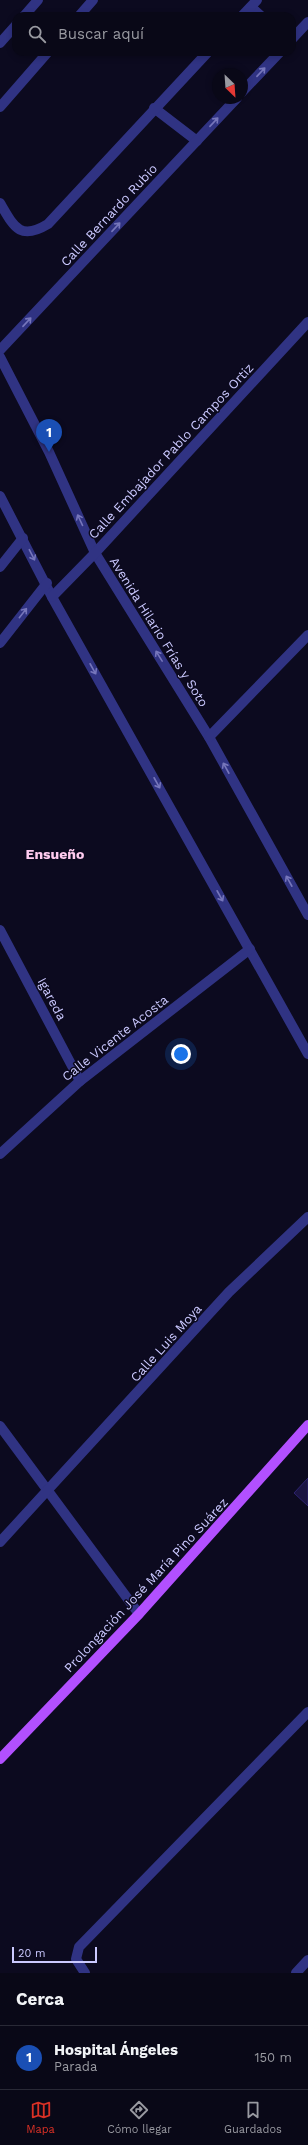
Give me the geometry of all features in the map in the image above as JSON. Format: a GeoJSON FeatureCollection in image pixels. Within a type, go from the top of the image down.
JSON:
{"type":"FeatureCollection","features":[{"type":"Feature","properties":{"kind":"main road","name":"Prolongación José María Pino Suárez"},"geometry":{"type":"LineString","coordinates":[[0,1759],[139,1614],[308,1425]]}},
{"type":"Feature","properties":{"kind":"street"},"geometry":{"type":"LineString","coordinates":[[28,12],[38,0]]}},
{"type":"Feature","properties":{"kind":"street"},"geometry":{"type":"LineString","coordinates":[[82,12],[93,0]]}},
{"type":"Feature","properties":{"kind":"street"},"geometry":{"type":"LineString","coordinates":[[246,12],[254,3],[259,12]]}},
{"type":"Feature","properties":{"kind":"street"},"geometry":{"type":"LineString","coordinates":[[296,35],[308,22]]}},
{"type":"Feature","properties":{"kind":"street"},"geometry":{"type":"LineString","coordinates":[[0,43],[12,30]]}},
{"type":"Feature","properties":{"kind":"street"},"geometry":{"type":"LineString","coordinates":[[0,107],[45,56]]}},
{"type":"Feature","properties":{"kind":"street"},"geometry":{"type":"LineString","coordinates":[[0,203],[13,224],[21,230],[35,232],[48,224],[154,108],[204,56]]}},
{"type":"Feature","properties":{"kind":"street"},"geometry":{"type":"LineString","coordinates":[[248,86],[276,56]]}},
{"type":"Feature","properties":{"kind":"street","name":"Calle Bernardo Rubio"},"geometry":{"type":"LineString","coordinates":[[0,350],[231,104]]}},
{"type":"Feature","properties":{"kind":"street"},"geometry":{"type":"LineString","coordinates":[[154,108],[196,141]]}},
{"type":"Feature","properties":{"kind":"street","name":"Calle Embajador Pablo Campos Ortiz"},"geometry":{"type":"LineString","coordinates":[[52,597],[95,553],[308,322]]}},
{"type":"Feature","properties":{"kind":"street","name":"Avenida Hilario Frías y Soto"},"geometry":{"type":"LineString","coordinates":[[0,356],[49,452],[95,553],[209,737],[307,910]]}},
{"type":"Feature","properties":{"kind":"street"},"geometry":{"type":"LineString","coordinates":[[0,496],[47,583],[52,597],[308,1054]]}},
{"type":"Feature","properties":{"kind":"street"},"geometry":{"type":"LineString","coordinates":[[0,567],[23,538]]}},
{"type":"Feature","properties":{"kind":"street"},"geometry":{"type":"LineString","coordinates":[[0,643],[47,583]]}},
{"type":"Feature","properties":{"kind":"street"},"geometry":{"type":"LineString","coordinates":[[209,737],[308,635]]}},
{"type":"Feature","properties":{"kind":"street","name":"Igareda"},"geometry":{"type":"LineString","coordinates":[[0,930],[80,1081]]}},
{"type":"Feature","properties":{"kind":"street","name":"Calle Vicente Acosta"},"geometry":{"type":"LineString","coordinates":[[0,1154],[80,1081],[250,949]]}},
{"type":"Feature","properties":{"kind":"street","name":"Calle Luis Moya"},"geometry":{"type":"LineString","coordinates":[[0,1542],[229,1292],[308,1217]]}},
{"type":"Feature","properties":{"kind":"street"},"geometry":{"type":"LineString","coordinates":[[0,1426],[139,1614]]}},
{"type":"Feature","properties":{"kind":"street"},"geometry":{"type":"LineString","coordinates":[[85,1973],[76,1959],[79,1947],[308,1712]]}},
{"type":"Feature","properties":{"kind":"street"},"geometry":{"type":"LineString","coordinates":[[296,1973],[308,1960]]}},
{"type":"Feature","properties":{"kind":"building"},"geometry":{"type":"Polygon","coordinates":[[[308,1478],[308,1506],[294,1493],[308,1478]]]}},
{"type":"Feature","properties":{"kind":"place","name":"Hospital Ángeles"},"geometry":{"type":"Point","coordinates":[49,452]}},
{"type":"Feature","properties":{"kind":"district","name":"Ensueño"},"geometry":{"type":"Point","coordinates":[55,854]}}]}
